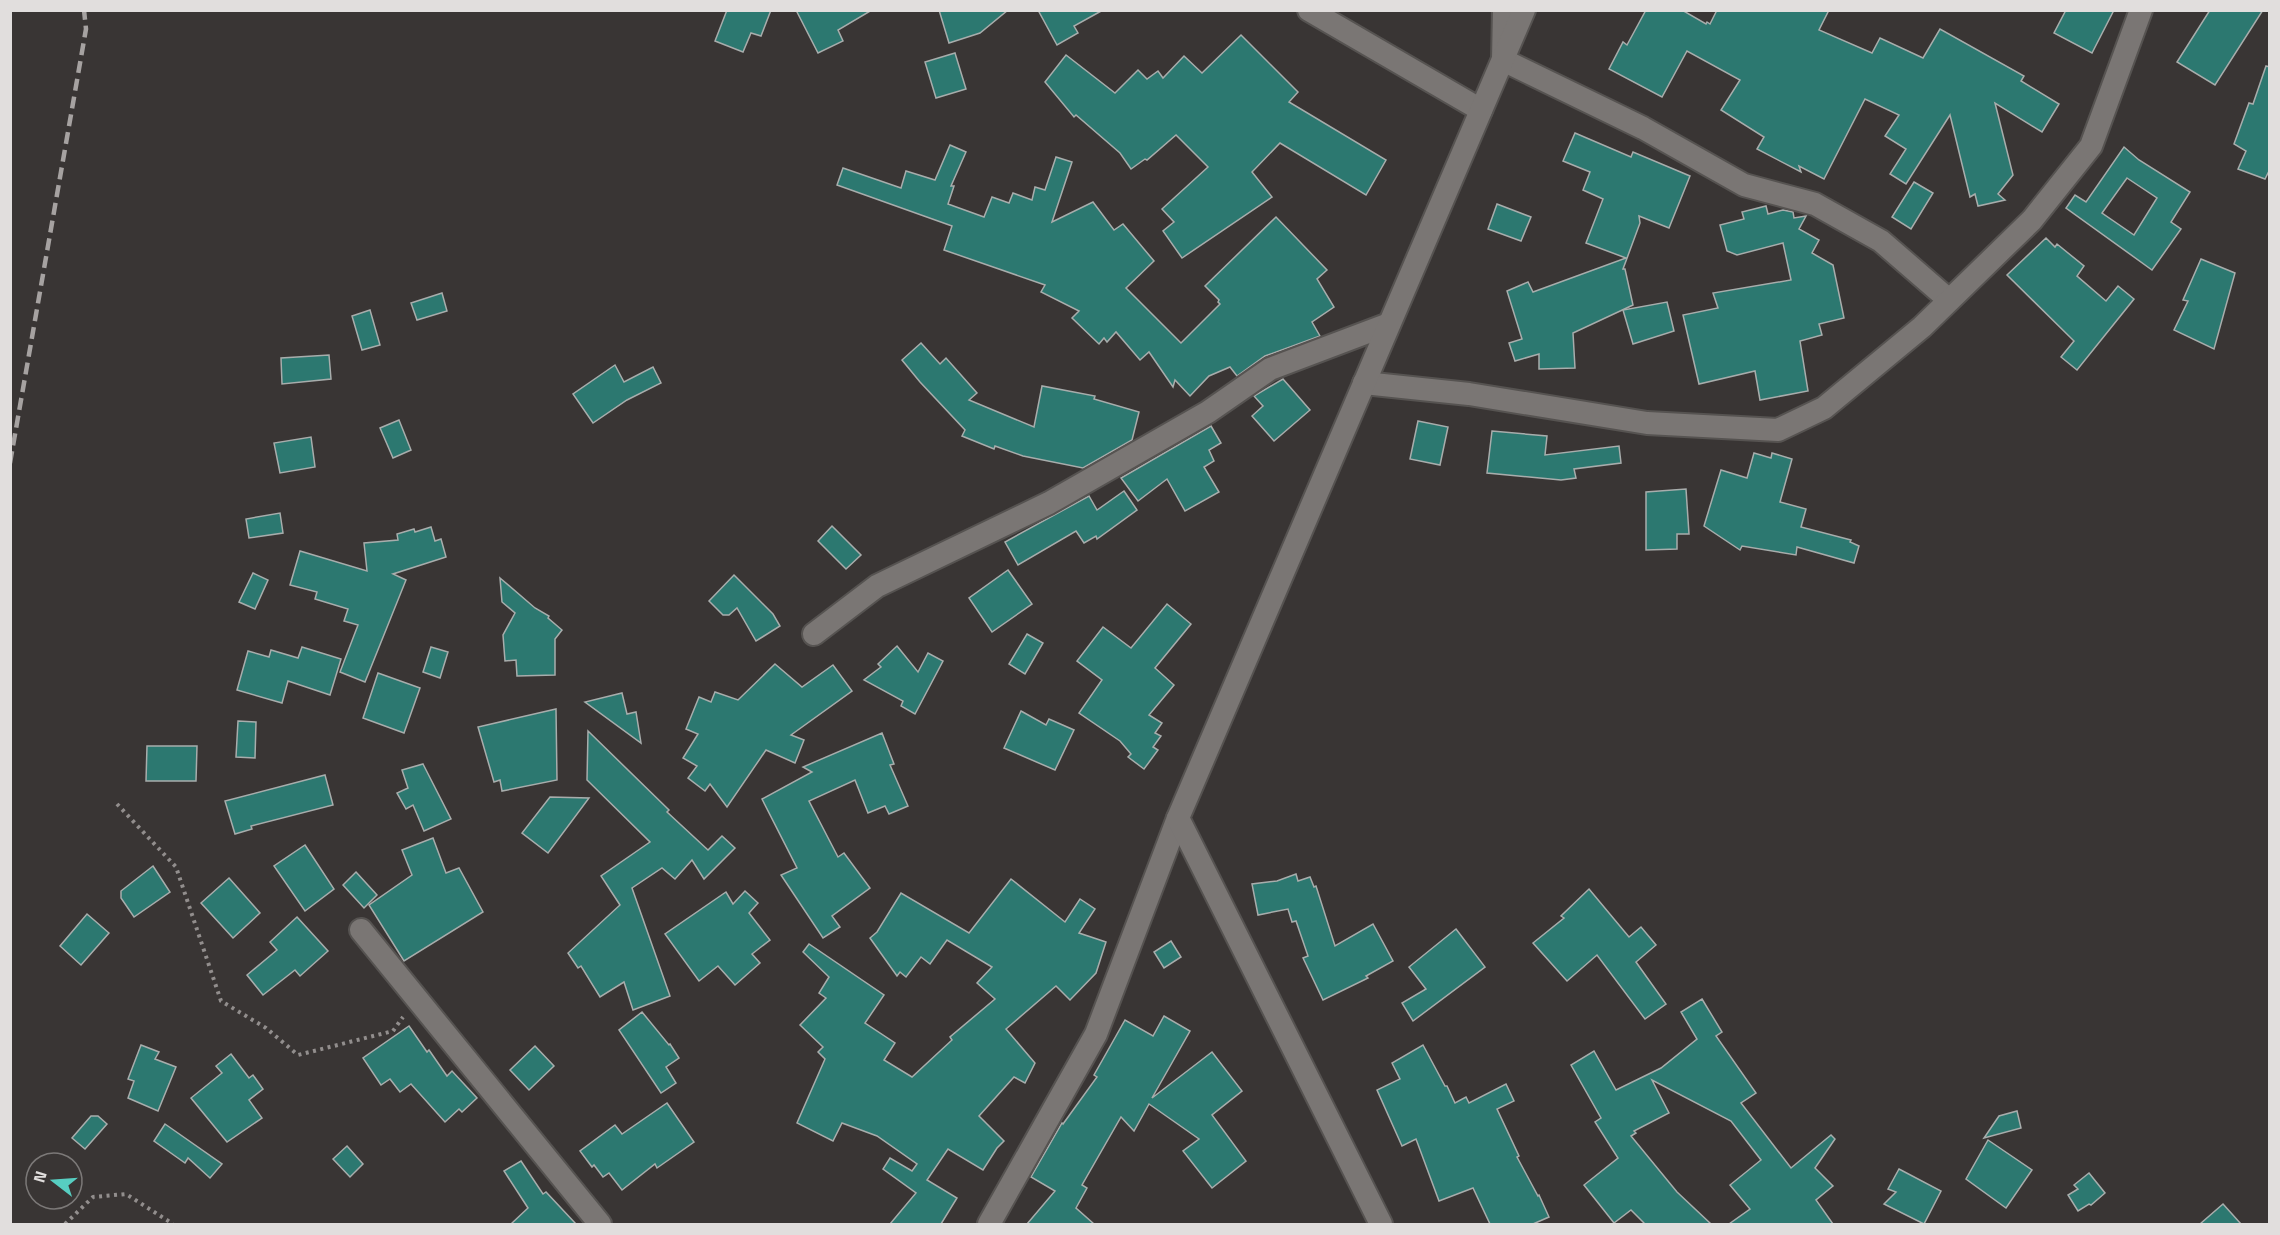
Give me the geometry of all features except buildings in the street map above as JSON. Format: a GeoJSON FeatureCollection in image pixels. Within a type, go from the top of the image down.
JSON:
{"type":"FeatureCollection","features":[{"type":"Feature","properties":{"kind":"street"},"geometry":{"type":"LineString","coordinates":[[1309,10],[1481,110]]}},
{"type":"Feature","properties":{"kind":"street"},"geometry":{"type":"LineString","coordinates":[[1503,60],[1504,10]]}},
{"type":"Feature","properties":{"kind":"street"},"geometry":{"type":"LineString","coordinates":[[989,1224],[1096,1034],[1178,818],[1524,10]]}},
{"type":"Feature","properties":{"kind":"street"},"geometry":{"type":"LineString","coordinates":[[1364,383],[1468,394],[1647,423],[1778,430],[1824,408],[1922,327],[2032,220],[2091,146],[2141,10]]}},
{"type":"Feature","properties":{"kind":"street"},"geometry":{"type":"LineString","coordinates":[[1503,60],[1643,128],[1744,185],[1815,204],[1881,241],[1949,300]]}},
{"type":"Feature","properties":{"kind":"street"},"geometry":{"type":"LineString","coordinates":[[814,634],[877,586],[1049,503],[1208,412],[1270,369],[1389,324]]}},
{"type":"Feature","properties":{"kind":"street"},"geometry":{"type":"LineString","coordinates":[[1178,818],[1381,1224]]}},
{"type":"Feature","properties":{"kind":"street"},"geometry":{"type":"LineString","coordinates":[[361,930],[600,1224]]}},
{"type":"Feature","properties":{"kind":"path"},"geometry":{"type":"LineString","coordinates":[[117,804],[176,867],[221,1001],[266,1028],[298,1055],[393,1031],[416,999]]}},
{"type":"Feature","properties":{"kind":"path"},"geometry":{"type":"LineString","coordinates":[[65,1224],[93,1197],[126,1194],[173,1224]]}},
{"type":"Feature","properties":{"kind":"railway"},"geometry":{"type":"LineString","coordinates":[[10,463],[86,29],[84,10]]}}]}
